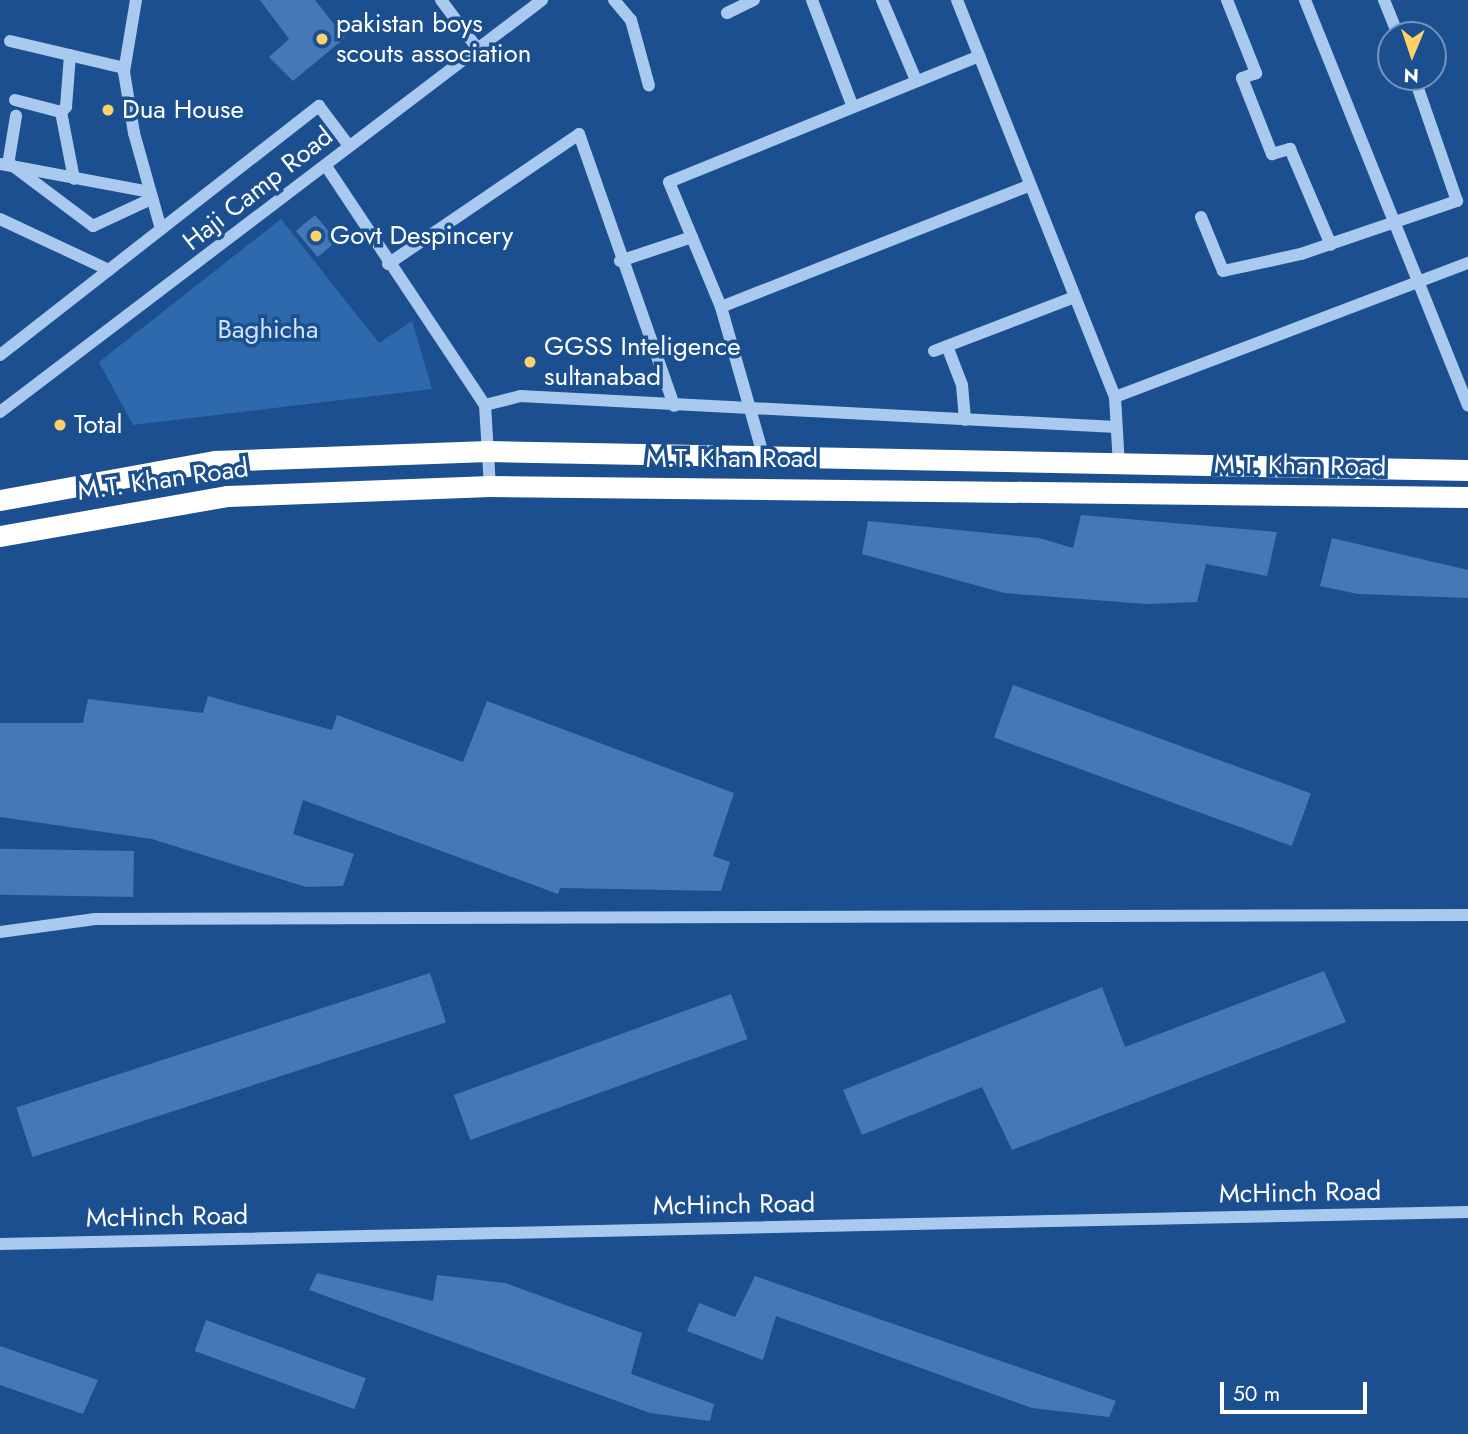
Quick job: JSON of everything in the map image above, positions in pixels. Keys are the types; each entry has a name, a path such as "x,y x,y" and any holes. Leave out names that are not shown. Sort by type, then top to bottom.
{"highway":[{"name":"M.T. Khan Road","path":"0,500 215,461 488,451 1119,466 1468,470"},
{"name":"M.T. Khan Road","path":"0,536 226,496 490,486 1468,497"}],"street":[{"path":"136,0 124,68 150,196 161,229"},
{"path":"441,0 477,48"},
{"name":"Haji Camp Road","path":"0,412 542,0"},
{"path":"614,0 631,20 649,86"},
{"path":"727,13 754,0"},
{"path":"812,0 852,105"},
{"path":"882,0 916,80"},
{"path":"957,0 1115,397 1119,466"},
{"path":"1227,0 1256,73 1242,78 1272,154 1290,149 1331,245"},
{"path":"1306,0 1416,283 1468,405"},
{"path":"1384,0 1392,21"},
{"path":"10,41 124,68"},
{"path":"61,112 66,107 70,55"},
{"path":"764,458 721,307 669,182 852,105 979,56"},
{"path":"1201,217 1223,271 1331,245 1394,226 1457,201 1419,91"},
{"path":"15,100 61,112"},
{"path":"0,355 319,106 349,146"},
{"path":"61,112 74,179"},
{"path":"7,165 16,116"},
{"path":"388,264 579,134 621,261 674,406"},
{"path":"7,165 93,226 150,196"},
{"path":"7,165 150,196"},
{"path":"326,166 388,264 485,405 490,486"},
{"path":"721,307 1030,185"},
{"path":"0,219 109,270"},
{"path":"621,261 692,237"},
{"path":"1115,397 1468,263"},
{"path":"933,351 1075,296"},
{"path":"947,346 962,385 965,421"},
{"path":"485,405 520,396 751,412 1116,427"},
{"path":"0,932 95,919 1468,915"},
{"name":"McHinch Road","path":"0,1244 1468,1212"}],"green space":[{"name":"Baghicha","path":"281,219 379,343 412,321 432,389 133,425 99,362"}],"building":[{"path":"260,0 315,0 345,38 293,81 269,57 289,39"},
{"name":"Govt Despincery","path":"315,215 337,241 318,257 296,231"},
{"path":"1081,515 1277,532 1267,576 1206,564 1197,602 1146,604 1004,593 862,554 868,521 1039,538 1073,548"},
{"path":"1332,538 1468,570 1468,598 1358,594 1320,586"},
{"path":"1013,685 1311,793 1292,846 994,738"},
{"path":"208,696 332,730 337,715 463,762 487,701 734,793 713,856 730,862 721,891 560,888 558,894 303,800 293,834 354,854 343,886 306,887 152,839 0,817 0,723 83,723 88,699 203,713"},
{"path":"0,849 134,851 133,897 0,895"},
{"path":"1324,971 1346,1022 1012,1150 982,1087 862,1135 843,1090 1102,987 1125,1047"},
{"path":"430,973 446,1022 32,1157 16,1107"},
{"path":"731,994 747,1039 470,1140 454,1095"},
{"path":"317,1273 433,1301 437,1275 505,1283 642,1333 631,1374 714,1404 710,1421 650,1413 309,1290"},
{"path":"755,1276 1116,1401 1109,1417 1032,1408 776,1316 763,1360 687,1331 699,1303 735,1317"},
{"path":"206,1320 366,1378 354,1409 195,1351"},
{"path":"0,1346 98,1380 83,1414 0,1385"}],"place":[{"name":"pakistan boys scouts association","path":"322,39"},
{"name":"Dua House","path":"108,110"},
{"name":"Govt Despincery","path":"316,236"},
{"name":"GGSS Inteligence sultanabad","path":"530,362"},
{"name":"Total","path":"60,425"}]}
